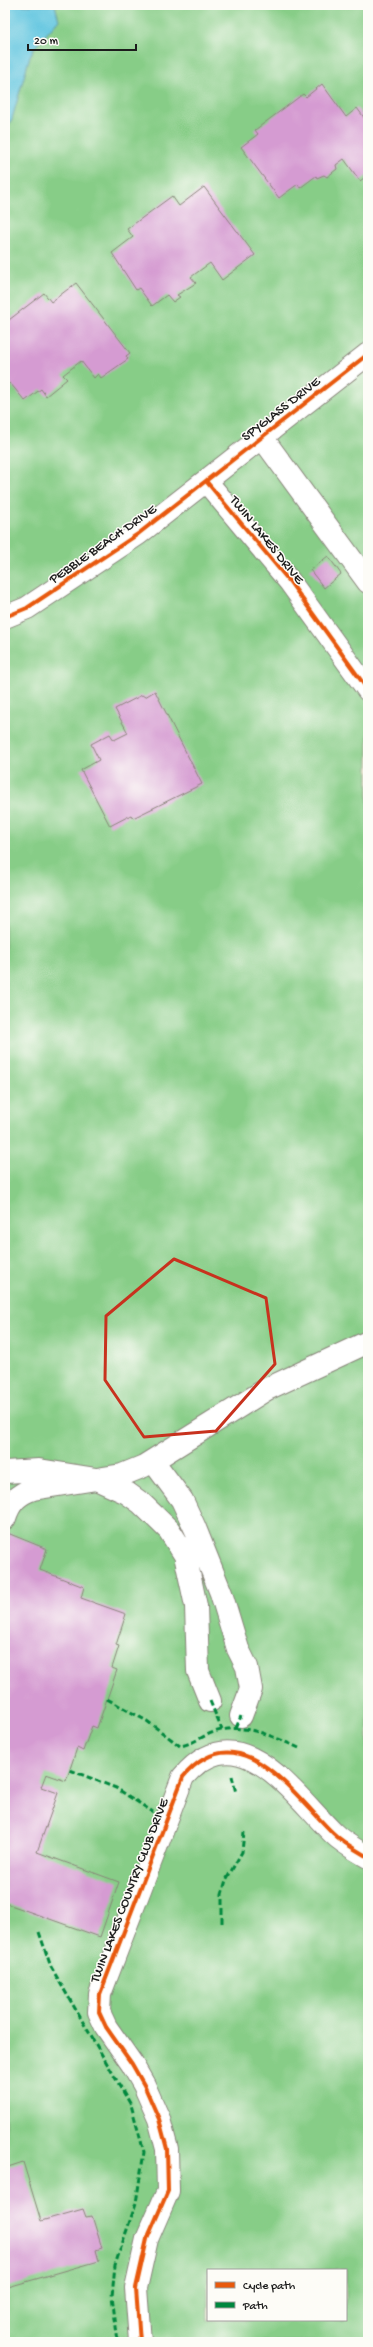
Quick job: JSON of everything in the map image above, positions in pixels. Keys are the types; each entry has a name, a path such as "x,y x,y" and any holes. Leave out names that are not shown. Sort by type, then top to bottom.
{"street":[{"name":"SPYGLASS DRIVE","path":"206,481 261,436 368,354"},
{"path":"261,436 368,582"},
{"name":"PEBBLE BEACH DRIVE","path":"5,617 27,608 138,534 206,481"},
{"name":"TWIN LAKES DRIVE","path":"206,481 290,582 368,690"},
{"path":"5,1518 9,1507 21,1493 33,1489 122,1475 153,1461 267,1389 368,1342"},
{"path":"153,1461 182,1500 196,1528 221,1593 238,1649 247,1667 251,1689 241,1716"},
{"path":"5,1472 39,1470 96,1479 127,1493 141,1503 169,1530 185,1555 196,1606 191,1616 198,1671 210,1701"},
{"name":"TWIN LAKES COUNTRY CLUB DRIVE","path":"140,2342 136,2288 147,2239 168,2191 167,2149 159,2119 144,2085 132,2064 106,2027 99,2012 100,1994 183,1777 201,1759 216,1752 242,1755 257,1761 272,1770 334,1834 368,1857"}],"highlighted area":[{"path":"174,1259 266,1298 275,1364 216,1431 144,1437 105,1380 106,1316"}],"green space":[{"path":"5,5 368,5 368,2342 5,2342"}],"water":[{"path":"5,5 55,5 59,20 35,47 30,56 12,119 5,132"}],"building":[{"path":"322,84 346,117 357,108 368,123 368,175 360,181 344,159 336,165 337,169 327,177 324,175 317,178 316,176 300,188 298,184 279,198 241,147 258,134 255,130 303,94 306,97"},
{"path":"204,187 255,255 222,280 210,263 191,277 196,283 177,295 180,297 173,302 167,295 152,306 139,288 136,290 112,253 133,237 127,229 172,196 179,206"},
{"path":"76,283 130,353 126,356 128,359 101,378 98,374 94,378 81,361 63,375 67,379 46,396 41,389 25,401 10,383 8,385 5,382 5,323 44,293 51,302"},
{"path":"328,556 341,574 324,588 310,570"},
{"path":"155,691 202,784 133,818 131,815 110,826 81,770 99,760 91,744 110,734 114,740 128,733 115,709 142,695 145,697"},
{"path":"5,1532 47,1549 40,1570 84,1587 81,1598 126,1614 116,1645 119,1646 112,1668 117,1670 97,1728 92,1726 83,1751 77,1748 66,1781 46,1774 41,1787 58,1793 37,1852 119,1882 100,1937 5,1903"},
{"path":"23,2162 41,2221 83,2209 86,2217 92,2216 102,2248 96,2250 99,2261 8,2287 5,2276 5,2168"}],"marked path":[{"path":"107,1699 147,1721 180,1746 189,1744 214,1732 225,1729 236,1729 268,1735 299,1748"},
{"path":"210,1701 222,1730"},
{"path":"236,1728 241,1716"},
{"path":"70,1770 116,1788 153,1812"},
{"path":"232,1776 236,1793"},
{"path":"222,1923 222,1894 226,1880 242,1852 244,1832"},
{"path":"39,1932 51,1967 131,2105 144,2152 136,2203 115,2265 112,2296 118,2342"}],"cycle path":[{"path":"5,617 27,608 138,534 368,354"},
{"path":"206,481 290,582 368,690"},
{"path":"140,2342 136,2288 147,2239 168,2191 167,2149 159,2119 144,2085 132,2064 106,2027 99,2012 100,1994 183,1777 204,1759 224,1752 245,1755 264,1766 283,1781 337,1837 368,1857"}]}
